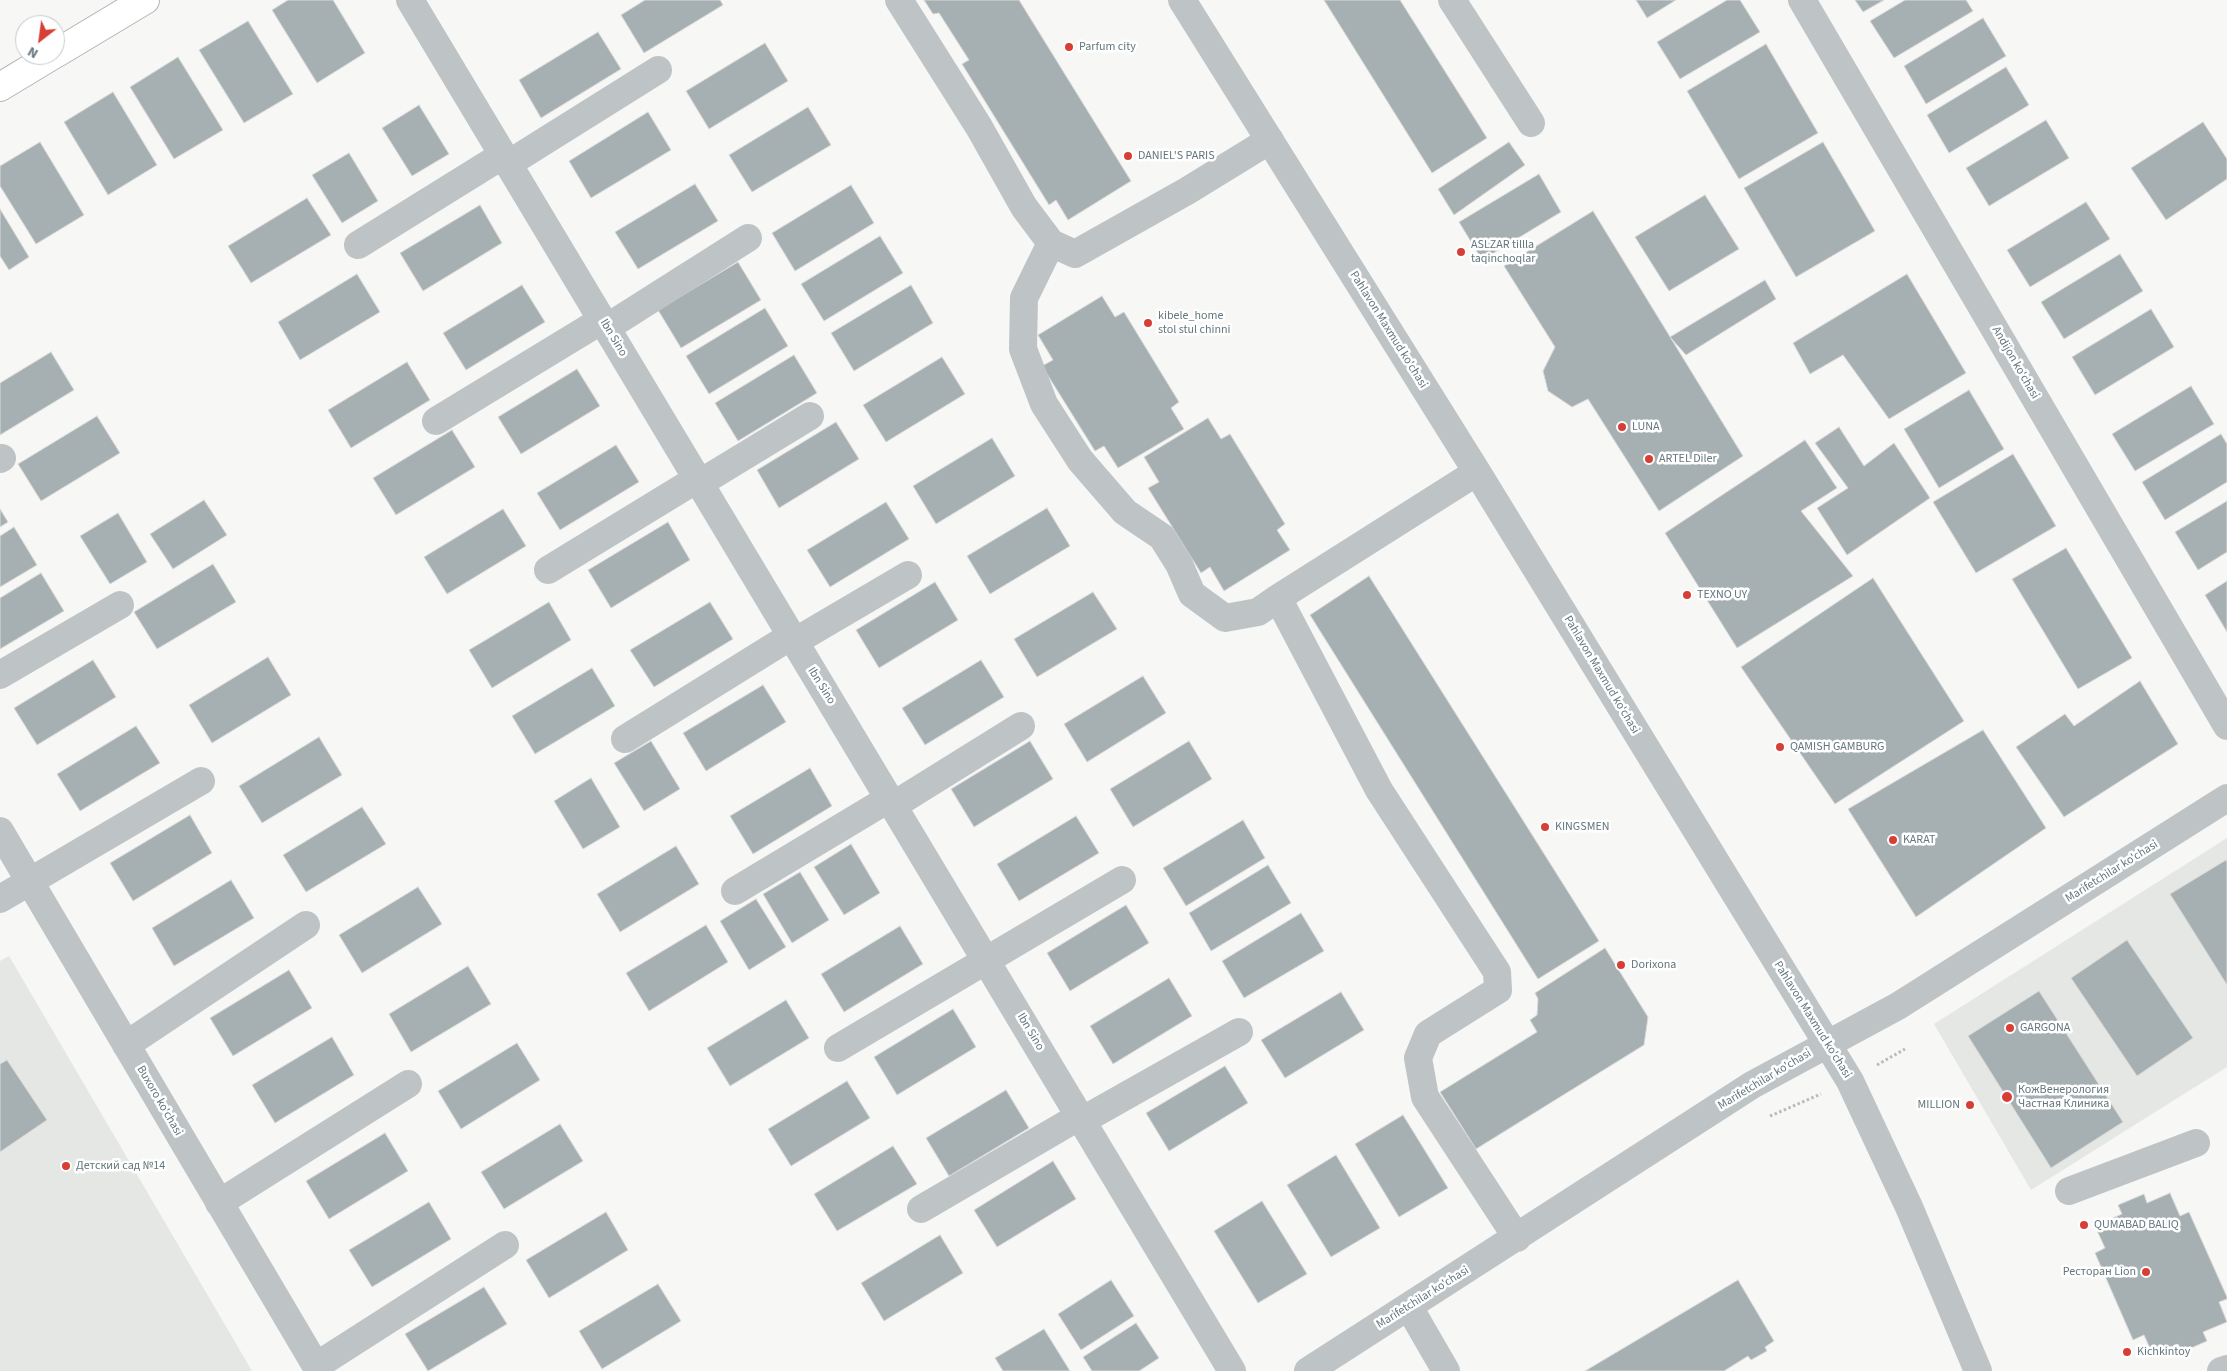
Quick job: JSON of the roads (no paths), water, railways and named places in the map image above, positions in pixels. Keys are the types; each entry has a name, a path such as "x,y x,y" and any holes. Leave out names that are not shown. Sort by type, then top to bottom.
{"main road":[{"path":"65,47 145,0"},
{"path":"0,87 36,65"}],"street":[{"name":"Ibn Sino","path":"410,0 1232,1371"},
{"path":"898,0 979,127 1024,207 1052,243 1075,254 1270,140"},
{"name":"Pahlavon Maxmud ko'chasi","path":"1182,0 1477,472 1850,1081 1909,1207 1978,1371"},
{"path":"1452,0 1531,123"},
{"name":"Andijon ko'chasi","path":"1802,0 2227,726"},
{"path":"358,245 658,70"},
{"path":"436,421 748,238"},
{"path":"1052,243 1024,298 1023,348 1044,404 1080,460 1125,512 1162,537 1179,564 1192,594 1225,618 1258,612 1477,472"},
{"path":"548,570 810,416"},
{"path":"625,739 793,639 908,575"},
{"path":"1278,598 1379,790 1497,972 1498,990 1428,1034 1418,1058 1425,1097 1517,1238"},
{"path":"0,675 120,605"},
{"path":"735,891 1021,726"},
{"path":"0,899 29,880 201,780"},
{"name":"Marifetchilar ko'chasi","path":"1308,1371 1752,1086 1898,1006 2227,798"},
{"name":"Buxoro ko'chasi","path":"0,831 317,1369"},
{"path":"838,1048 1122,880"},
{"path":"126,1045 306,925"},
{"path":"921,1209 1238,1032"},
{"path":"219,1203 408,1084"},
{"path":"2069,1190 2196,1143"},
{"path":"317,1369 504,1245"},
{"path":"1409,1307 1446,1371"},
{"path":"2220,1371 2227,1368"}],"place":[{"name":"Parfum city","path":"1069,47"},
{"name":"DANIEL'S PARIS","path":"1128,156"},
{"name":"ASLZAR tillla taqinchoqlar","path":"1461,252"},
{"name":"kibele_home stol stul chinni","path":"1148,323"},
{"name":"LUNA","path":"1622,427"},
{"name":"ARTEL Diler","path":"1649,459"},
{"name":"TEXNO UY","path":"1687,595"},
{"name":"QAMISH GAMBURG","path":"1780,747"},
{"name":"KINGSMEN","path":"1545,827"},
{"name":"KARAT","path":"1893,840"},
{"name":"Dorixona","path":"1621,965"},
{"name":"GARGONA","path":"2010,1028"},
{"name":"КожВенерология Частная Клиника","path":"2007,1097"},
{"name":"MILLION","path":"1970,1105"},
{"name":"Детский сад №14","path":"66,1166"},
{"name":"QUMABAD BALIQ","path":"2084,1225"},
{"name":"Ресторан Lion","path":"2146,1272"},
{"name":"Kichkintoy","path":"2127,1352"}]}
